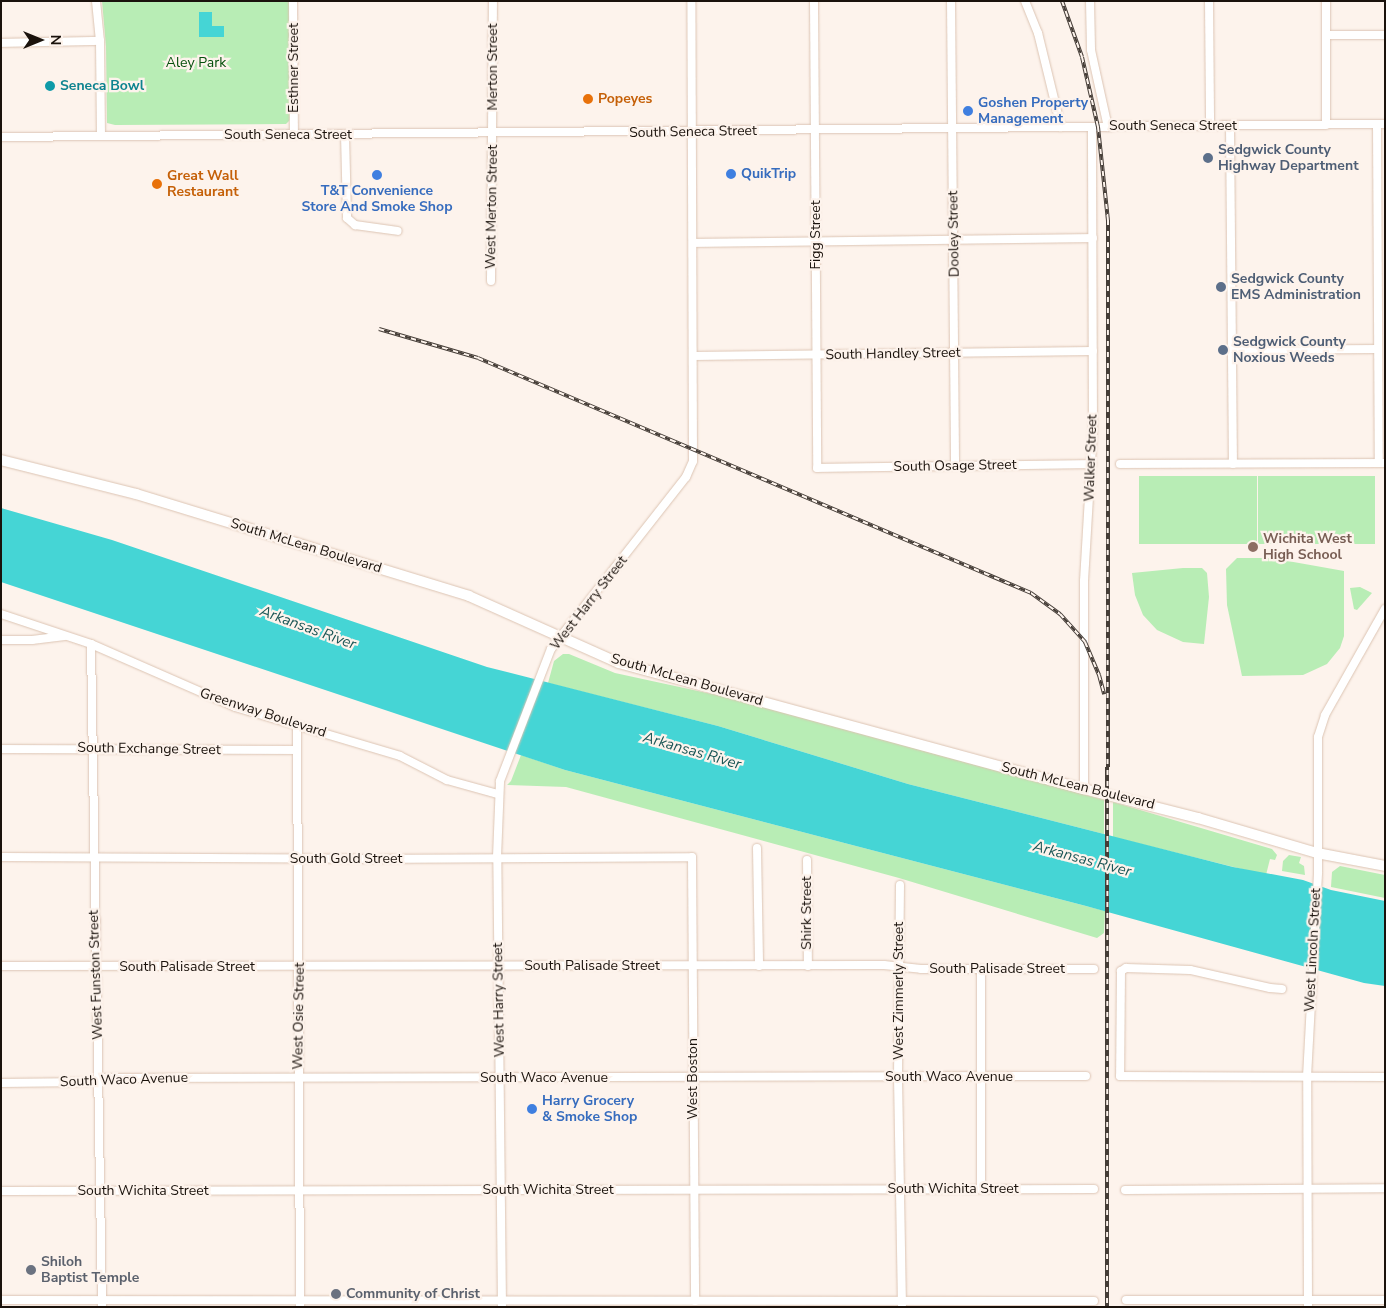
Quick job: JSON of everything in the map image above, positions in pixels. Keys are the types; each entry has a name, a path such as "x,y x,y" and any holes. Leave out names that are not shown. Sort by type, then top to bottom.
{"main road":[{"name":"South McLean Boulevard","path":"1,460 136,494 469,596 619,663 1198,818 1317,853 1385,866"}],"street":[{"path":"96,1 100,41 101,136"},
{"name":"Esthner Street","path":"293,1 294,134"},
{"name":"Merton Street","path":"493,1 493,133"},
{"name":"West Harry Street","path":"502,1304 498,794 500,781 551,649 686,477 693,461 691,1"},
{"name":"Figg Street","path":"814,1 817,468"},
{"name":"Dooley Street","path":"951,1 955,466"},
{"path":"1024,1 1038,33 1061,127"},
{"path":"1090,1 1091,50 1108,127"},
{"path":"1209,1 1210,126"},
{"path":"1326,1 1326,125"},
{"path":"1326,35 1385,35"},
{"path":"1,43 100,41"},
{"path":"1120,464 1382,463 1378,349 1381,282 1381,124"},
{"name":"South Seneca Street","path":"1,137 1381,124"},
{"path":"1230,126 1232,464"},
{"name":"Walker Street","path":"1084,789 1084,581 1092,464 1092,127"},
{"name":"West Merton Street","path":"491,281 493,133"},
{"path":"345,134 347,218 355,225 398,231"},
{"path":"693,243 1093,238"},
{"path":"1232,350 1378,349"},
{"name":"South Handley Street","path":"694,356 1093,351"},
{"name":"South Osage Street","path":"817,468 1092,464"},
{"name":"West Lincoln Street","path":"1308,1304 1307,1077 1318,872 1317,755 1322,723 1385,609"},
{"name":"Greenway Boulevard","path":"1,614 70,635 235,707 400,756 447,780 498,794"},
{"path":"1,640 32,640 70,635"},
{"name":"West Funston Street","path":"91,644 91,749 102,1304"},
{"name":"West Osie Street","path":"297,726 300,1304"},
{"name":"South Exchange Street","path":"1,749 297,750"},
{"path":"757,848 759,966"},
{"name":"South Gold Street","path":"1,857 299,859 692,857"},
{"name":"West Boston","path":"692,857 695,1301"},
{"name":"Shirk Street","path":"807,860 808,966"},
{"name":"West Zimmerly Street","path":"900,885 898,1076 902,1304"},
{"name":"South Palisade Street","path":"1,966 808,966 1094,969"},
{"path":"1282,989 1174,968 1126,968 1121,971 1120,1076 1385,1077"},
{"path":"981,969 981,1189"},
{"name":"South Waco Avenue","path":"1,1083 298,1077 693,1078 1086,1076"},
{"path":"1125,1190 1385,1188"},
{"name":"South Wichita Street","path":"1,1191 1094,1189"},
{"path":"1,1300 102,1304 502,1304 695,1301 712,1304 902,1304 1094,1301"},
{"path":"1126,1300 1308,1304 1385,1300"}],"green space":[{"name":"Aley Park","path":"102,1 289,1 290,120 286,124 115,125 107,123 106,47"},
{"path":"1139,476 1257,476 1257,544 1139,544"},
{"path":"1258,476 1375,476 1375,544 1258,544"},
{"path":"1237,558 1271,558 1344,571 1344,636 1340,648 1327,664 1303,675 1242,676 1227,605 1226,569"},
{"path":"1202,568 1207,573 1209,597 1204,644 1183,642 1157,630 1143,615 1135,595 1132,573"},
{"path":"1360,587 1372,593 1357,610 1354,609 1350,588"},
{"path":"563,654 569,654 615,673 735,699 1104,800 1104,834 908,784 718,726 548,683 554,661"},
{"path":"521,755 565,770 1105,911 1104,933 1097,938 899,878 566,787 507,785 511,781"},
{"path":"1113,802 1272,849 1277,855 1275,860 1270,859 1266,875 1113,837"},
{"path":"1289,855 1301,857 1299,863 1304,866 1305,875 1282,871 1283,861"},
{"path":"1340,866 1385,875 1385,898 1331,887 1332,872"}],"water":[{"path":"199,12 212,12 212,26 224,26 224,37 199,37"},
{"name":"Arkansas River","path":"1,508 112,540 487,667 718,726 908,784 1233,867 1303,880 1331,890 1385,901 1385,986 1364,983 1086,906 565,770 1,582"}],"railway":[{"path":"1062,1 1082,57 1098,127 1108,220 1107,1307"},
{"path":"379,329 478,358 1031,593 1060,614 1085,642 1099,675 1104,694"}],"place":[{"name":"Seneca Bowl","path":"50,86"},
{"name":"Popeyes","path":"588,99"},
{"name":"Goshen Property Management","path":"968,111"},
{"name":"Sedgwick County Highway Department","path":"1208,158"},
{"name":"QuikTrip","path":"731,174"},
{"name":"T&T Convenience Store And Smoke Shop","path":"377,175"},
{"name":"Great Wall Restaurant","path":"157,184"},
{"name":"Sedgwick County EMS Administration","path":"1221,287"},
{"name":"Sedgwick County Noxious Weeds","path":"1223,350"},
{"name":"Wichita West High School","path":"1253,547"},
{"name":"Harry Grocery & Smoke Shop","path":"532,1109"},
{"name":"Shiloh Baptist Temple","path":"31,1270"},
{"name":"Community of Christ","path":"336,1294"}]}
